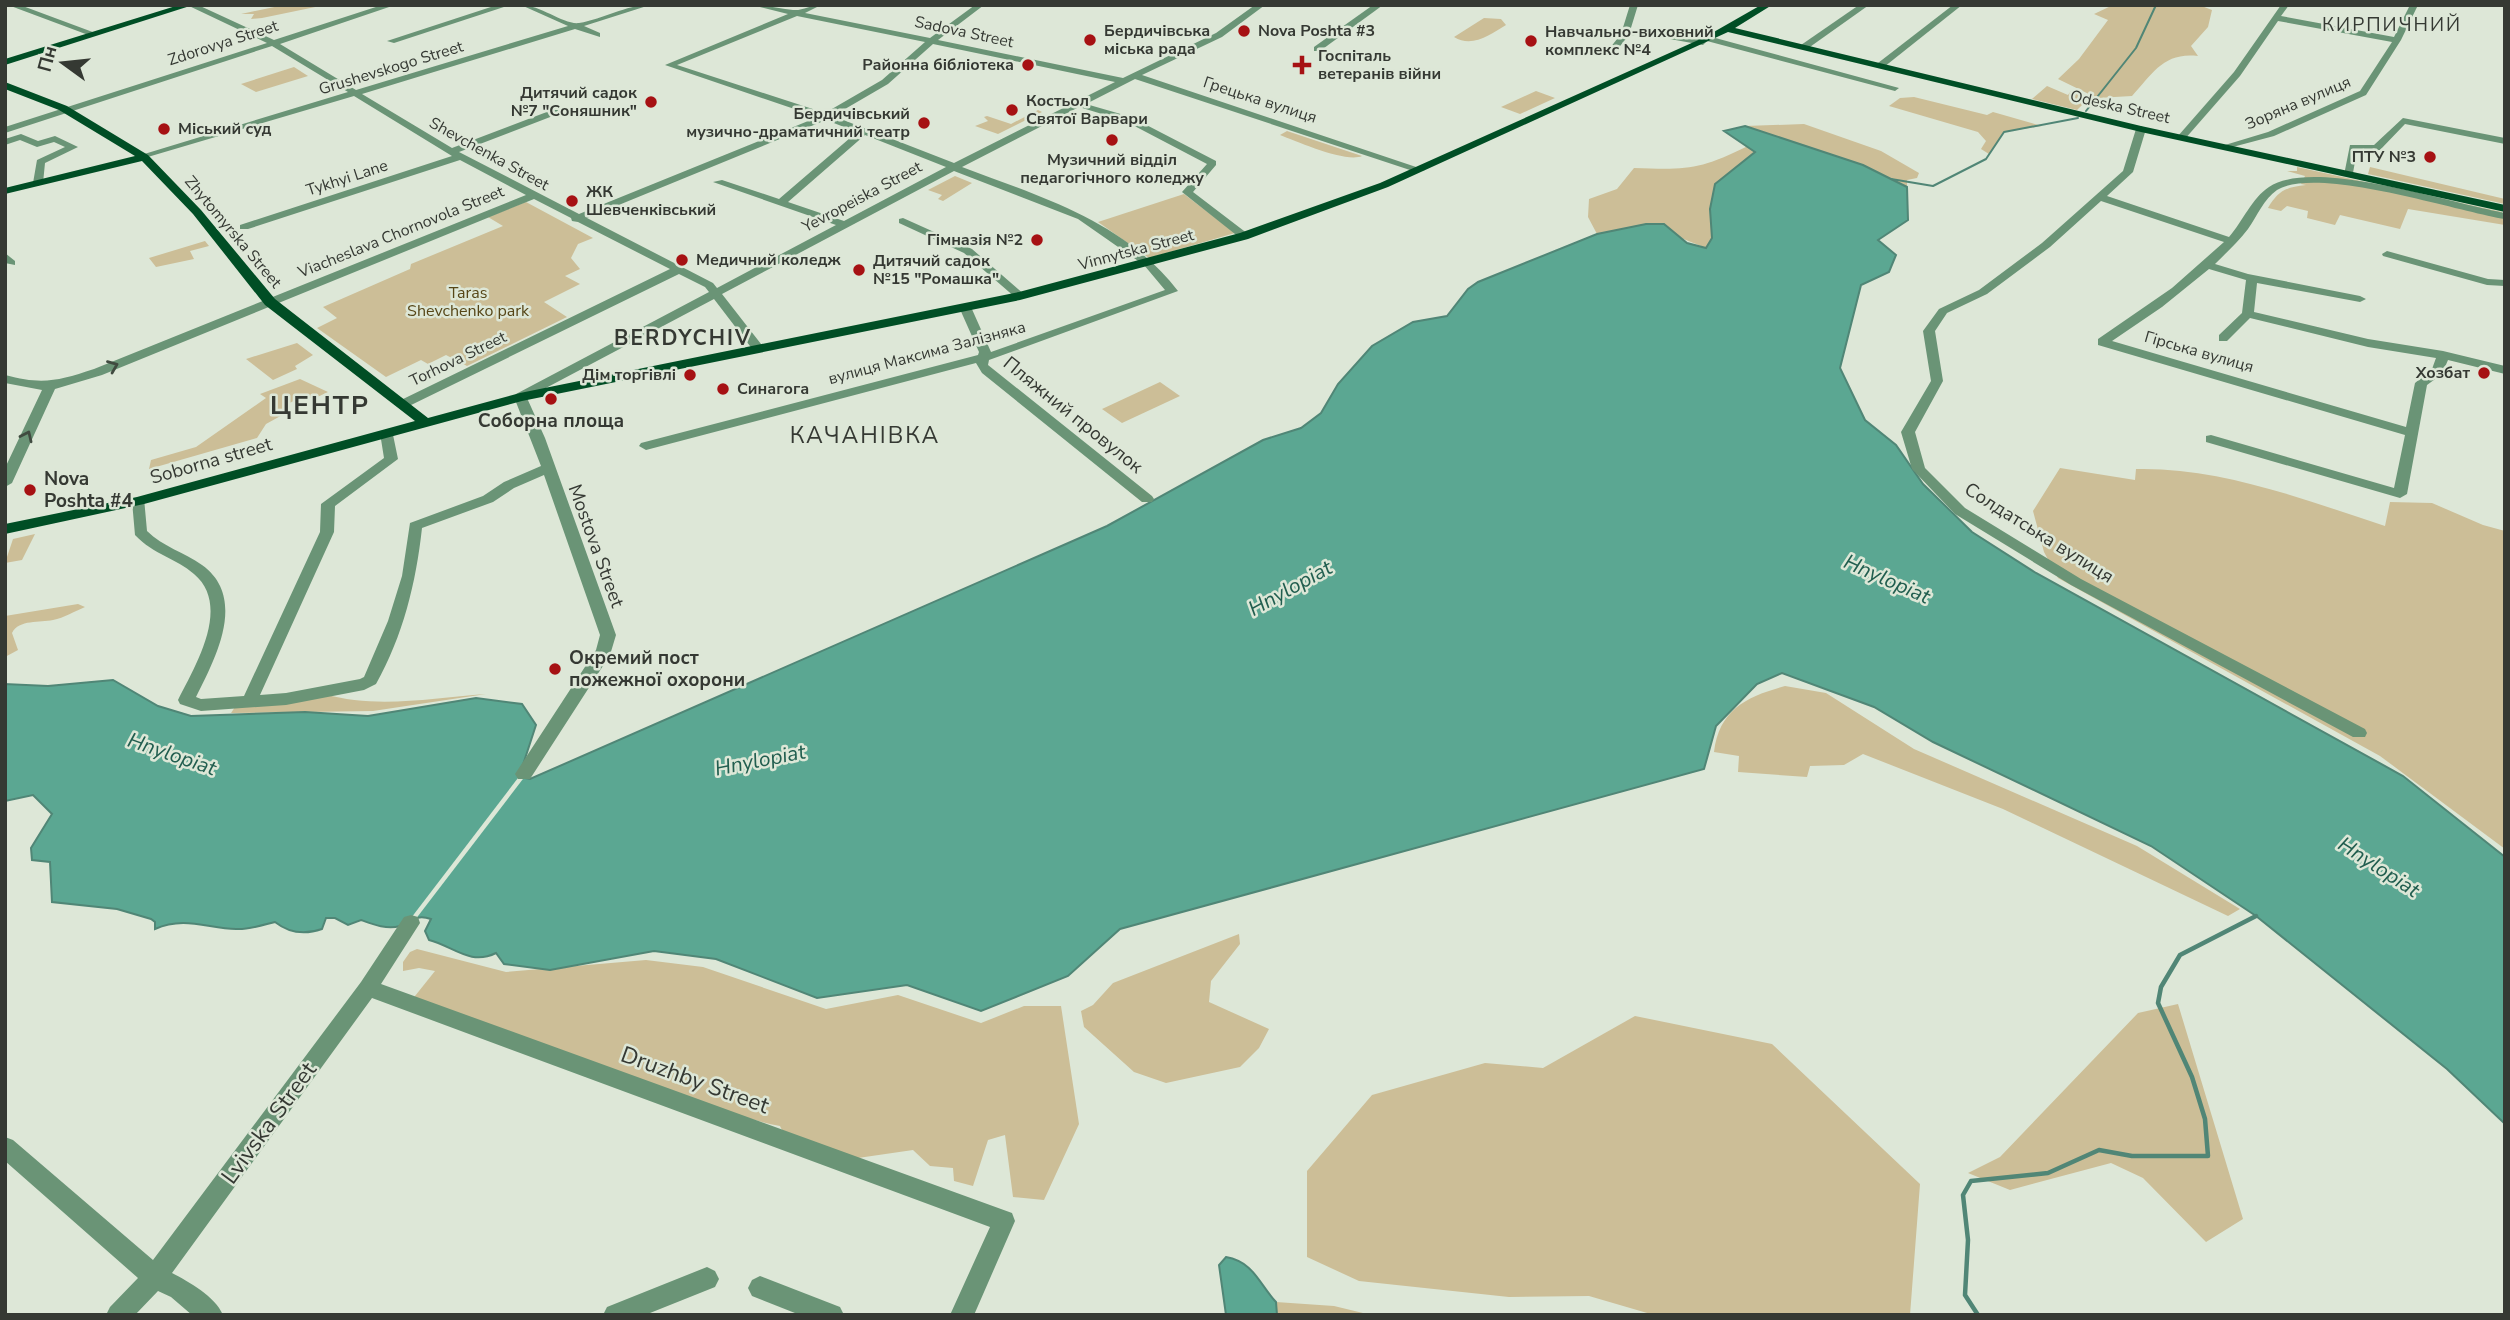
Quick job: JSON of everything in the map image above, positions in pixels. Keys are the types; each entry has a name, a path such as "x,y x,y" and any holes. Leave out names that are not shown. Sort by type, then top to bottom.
{"main road":[{"path":"5,62 190,5"},
{"path":"1751,5 1765,7"},
{"name":"Vinnytska Street","path":"520,397 1020,296 1148,264 1244,236 1341,203 1420,170 1705,40 1765,7"},
{"path":"1730,28 1729,36 1744,35"},
{"path":"1705,40 1744,35"},
{"name":"Odeska Street","path":"1744,35 1881,65 2141,129 2505,209"},
{"name":"Zhytomyrska Street","path":"5,87 64,110 144,157 197,212 270,302 425,422"},
{"path":"5,191 144,157"},
{"path":"425,422 520,397"},
{"name":"Soborna street","path":"5,529 139,501 425,422"}],"street":[{"path":"12,5 94,34"},
{"name":"Shevchenka Street","path":"190,5 272,43 455,154 716,292 757,347"},
{"name":"Zdorovya Street","path":"5,130 391,5"},
{"path":"525,5 597,35"},
{"name":"Grushevskogo Street","path":"144,157 646,5"},
{"name":"Sadova Street","path":"756,5 1125,81"},
{"path":"817,5 669,65 827,117 951,168 1082,217 1148,264"},
{"path":"576,219 827,117 885,82 933,40 980,5"},
{"name":"Yevropeiska Street","path":"1185,50 1243,5"},
{"name":"Yevropeiska Street","path":"520,397 951,168 1219,35 1261,5"},
{"path":"1317,49 1379,5"},
{"path":"1610,53 1625,34 1634,5"},
{"path":"1804,47 1866,5"},
{"path":"1881,65 1958,5"},
{"path":"2181,138 2237,74 2285,5"},
{"name":"Зоряна вулиця","path":"2228,148 2271,134 2363,93 2397,40 2414,5"},
{"path":"391,41 503,6"},
{"path":"2277,18 2397,40"},
{"path":"1625,34 1642,32 1705,40 1895,88"},
{"name":"Грецька вулиця","path":"1136,76 1420,170"},
{"path":"1081,104 1128,120 1213,163 1187,192 1244,236"},
{"name":"Tykhyi Lane","path":"244,227 455,154 555,112"},
{"path":"2348,173 2353,147 2377,148 2401,121 2505,141"},
{"name":"Солдатська вулиця","path":"2141,129 2128,172 2046,245 1983,292 1943,311 1929,331 1937,381 1908,432 1919,469 1960,511 2060,573 2359,733"},
{"path":"781,203 863,132"},
{"path":"5,142 21,136 37,144 55,139 72,147 40,162 38,183"},
{"path":"718,182 844,224"},
{"name":"Гірська вулиця","path":"2410,433 2102,342 2160,306 2231,241 2267,193 2282,184 2346,183 2505,216"},
{"name":"Viacheslava Chornovola Street","path":"49,389 531,196"},
{"path":"2099,197 2231,241"},
{"path":"903,220 968,251 1020,296"},
{"path":"2387,254 2487,282 2505,283"},
{"name":"вулиця Максима Залізняка","path":"646,446 985,358 1076,328 1172,291 1148,264"},
{"path":"2204,264 2252,278 2360,299"},
{"name":"Torhova Street","path":"403,404 678,270"},
{"path":"2252,278 2248,314 2368,343 2443,355 2505,370"},
{"name":"Пляжний провулок","path":"965,307 984,347 985,358 982,365 986,370 1147,499"},
{"name":"Гірська вулиця","path":"2223,338 2248,314"},
{"path":"2211,439 2400,494 2421,383 2438,371 2443,355"},
{"path":"5,379 22,386 49,389 5,483"},
{"name":"Mostova Street","path":"520,397 608,635 604,651 524,774"},
{"path":"250,700 327,533 328,504 391,459 387,433"},
{"path":"139,501 140,532 163,554 201,571 217,590 220,607 215,628 186,700 201,705 286,699 364,684 370,680 396,621 410,576 415,526 488,499 509,485 548,468"},
{"name":"Lvivska Street","path":"118,1315 155,1277 368,988 411,923"},
{"name":"Druzhby Street","path":"368,988 1004,1221 962,1315"},
{"path":"5,1147 155,1277 179,1289 211,1315"},
{"path":"615,1315 707,1279"},
{"path":"760,1288 832,1315"}],"green space":[{"path":"284,5 325,5 262,18 251,19 254,14 241,14"},
{"path":"2113,5 2199,5 2212,10 2208,27 2191,46 2198,56 2176,57 2168,61 2153,72 2132,96 2097,98 2058,79 2079,59 2108,20 2094,14"},
{"path":"1484,18 1501,19 1506,25 1474,41 1454,37"},
{"path":"294,67 308,76 256,92 241,84"},
{"path":"2047,86 2068,95 2071,91 2091,96 2077,110 2032,99"},
{"path":"1536,91 1555,98 1520,114 1501,107"},
{"path":"1914,97 1987,115 1993,112 2042,126 2004,132 1989,154 1981,149 1986,141 1978,132 1889,106 1900,98"},
{"path":"1038,110 1042,112 998,134 975,126 988,121 984,117 987,116 1011,124"},
{"path":"1804,124 1881,151 1919,173 1917,178 1907,180 1907,187 1863,165 1745,126"},
{"path":"1287,131 1362,156 1345,157 1280,135"},
{"path":"1748,146 1756,152 1710,209 1712,237 1706,248 1646,224 1597,234 1588,217 1589,199 1617,189 1634,168 1692,167 1717,160"},
{"path":"2297,167 2502,212 2505,225 2408,209 2400,229 2340,215 2335,225 2307,218 2308,211 2287,206 2281,211 2268,208 2283,191 2306,185 2301,184 2305,176 2287,171 2297,171"},
{"path":"2370,167 2505,199 2505,204 2368,174"},
{"path":"955,176 972,183 943,201 938,199 942,195 928,190"},
{"path":"1184,194 1235,233 1149,258 1098,222"},
{"name":"Taras Shevchenko park","path":"526,202 593,238 578,244 571,258 580,269 565,276 580,284 544,302 567,317 467,366 446,355 428,364 421,360 386,377 317,328 337,318 323,307 410,269 411,264 503,226 488,217"},
{"path":"205,241 209,246 190,251 194,259 156,267 149,258"},
{"path":"297,343 313,355 295,366 297,369 273,380 246,359"},
{"path":"300,379 328,392 313,399 305,395 284,406 286,413 266,424 257,438 149,469 151,460 196,447 266,398 260,394"},
{"path":"1160,382 1180,396 1122,423 1102,409"},
{"path":"2060,468 2135,480 2136,469 2200,473 2262,487 2385,526 2390,502 2432,503 2483,525 2505,531 2505,849 2380,756 2058,578 2044,552 2033,511"},
{"path":"35,534 22,560 5,563 13,539"},
{"path":"78,604 85,607 57,619 20,625 12,633 18,650 5,657 5,616"},
{"path":"1785,686 1826,693 1914,749 2137,846 2240,909 2228,916 2003,809 1863,754 1844,765 1810,766 1807,777 1738,772 1739,756 1714,752 1722,725 1729,715 1748,700"},
{"path":"324,694 384,702 486,694 373,711 231,713 235,707"},
{"path":"1239,934 1240,944 1211,981 1209,1002 1269,1029 1259,1048 1240,1067 1166,1083 1134,1072 1084,1027 1081,1011 1093,1005 1113,983"},
{"path":"417,949 506,972 646,960 703,967 826,1009 898,995 981,1023 1024,1006 1061,1006 1079,1124 1044,1200 1013,1197 1005,1135 988,1140 973,1186 954,1181 953,1168 930,1166 913,1150 851,1159 785,1136 780,1126 722,1110 630,1075 608,1071 411,1001 435,971 419,968 403,971 403,962 410,952"},
{"path":"2178,1004 2243,1219 2206,1242 2143,1178 2111,1163 2010,1190 1968,1173 2000,1157 2138,1013"},
{"path":"1635,1016 1772,1044 1920,1184 1910,1315 1654,1315 1589,1296 1509,1297 1359,1281 1307,1257 1307,1171 1372,1095 1485,1063 1543,1068"},
{"path":"1276,1302 1334,1306 1363,1313 1277,1315"}],"water":[{"name":"Hnylopiat","path":"1745,126 1863,165 1907,187 1908,220 1878,240 1896,255 1889,272 1861,285 1840,368 1865,420 1896,445 1923,484 1972,532 2036,573 2403,776 2505,857 2505,1124 2447,1069 2256,916 2151,846 1933,742 1874,707 1782,673 1757,684 1716,726 1704,769 1120,929 1068,976 981,1011 907,985 817,998 716,959 654,951 550,970 504,964 496,953 470,956 429,940 425,931 431,919 426,918 390,927 361,920 348,925 335,918 326,918 322,929 309,932 292,931 275,922 241,929 176,923 155,929 155,922 151,919 117,909 52,902 50,862 32,860 31,848 52,814 33,795 5,801 5,684 48,686 113,680 158,706 191,716 305,712 368,716 476,698 522,704 536,725 519,777 530,779 1107,526 1263,440 1301,428 1321,413 1338,384 1372,346 1413,322 1447,316 1468,289 1478,282 1597,234 1646,224 1664,224 1687,243 1706,248 1712,238 1710,209 1715,184 1755,152 1724,131"},
{"path":"1226,1257 1250,1269 1276,1302 1277,1315 1226,1315 1219,1265"}],"pier":[{"path":"521,774 526,775 415,920 408,922"}],"waterway":[{"path":"2086,111 2136,48 2156,5"},
{"path":"1891,179 1933,186 1986,159 2004,132 2078,118"},
{"path":"1978,1315 1965,1295 1968,1240 1963,1195 1971,1181 2048,1173 2099,1150 2132,1156 2208,1156 2205,1119 2192,1077 2158,1003 2161,987 2180,955 2256,916"}],"place":[{"name":"Nova Poshta #3","path":"1244,31"},
{"name":"Бердичівська міська рада","path":"1090,40"},
{"name":"Навчально-виховний комплекс №4","path":"1531,41"},
{"name":"Районна бібліотека","path":"1028,65"},
{"name":"Госпіталь ветеранів війни","path":"1302,65"},
{"name":"Дитячий садок №7 \"Соняшник\"","path":"651,102"},
{"name":"Костьол Святої Варвари","path":"1012,110"},
{"name":"Бердичівський музично-драматичний театр","path":"924,123"},
{"name":"Міський суд","path":"164,129"},
{"name":"Музичний відділ педагогічного коледжу","path":"1112,140"},
{"name":"ПТУ №3","path":"2430,157"},
{"name":"ЖК Шевченківський","path":"572,201"},
{"name":"Гімназія №2","path":"1037,240"},
{"name":"Медичний коледж","path":"682,260"},
{"name":"Дитячий садок №15 \"Ромашка\"","path":"859,270"},
{"name":"Хозбат","path":"2484,373"},
{"name":"Дім торгівлі","path":"690,375"},
{"name":"Синагога","path":"723,389"},
{"name":"Соборна площа","path":"551,399"},
{"name":"Nova Poshta #4","path":"30,490"},
{"name":"Окремий пост пожежної охорони","path":"555,669"}],"district":[{"name":"КИРПИЧНИЙ","path":"2392,25"},
{"name":"BERDYCHIV","path":"683,338"},
{"name":"ЦЕНТР","path":"320,405"},
{"name":"КАЧАНІВКА","path":"865,435"}]}
